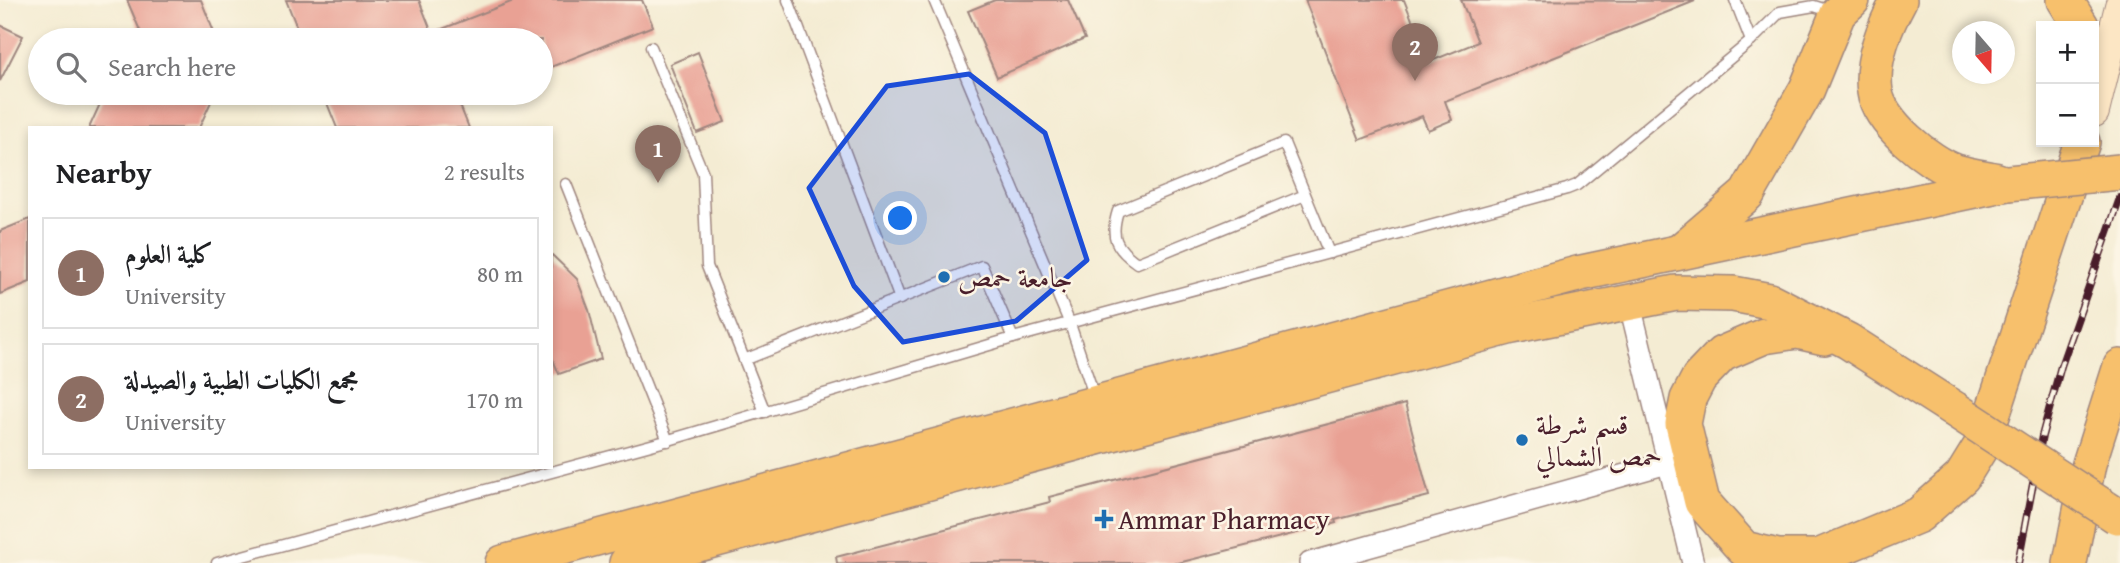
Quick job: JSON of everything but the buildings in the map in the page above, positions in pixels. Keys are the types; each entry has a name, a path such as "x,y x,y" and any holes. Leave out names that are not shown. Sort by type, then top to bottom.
{"highway":[{"path":"1899,0 1886,24 1877,58 1874,93 1890,123 1919,150 1954,171 2008,183"},
{"path":"2065,0 2078,21"},
{"path":"1679,253 1747,194 1807,89 1845,7"},
{"path":"1848,341 1797,331 1764,335 1722,354 1699,378 1688,399 1680,461 1702,502 1718,522 1744,548 1772,560 1818,557 1919,515 1962,477 1983,443 2080,147"},
{"path":"503,563 1581,273 2008,183 2120,172"},
{"path":"627,563 1512,326 1676,293 1733,294 1770,301 1848,341 2119,518"}],"main road":[{"path":"2099,92 2120,6"},
{"path":"2070,563 2089,464 2120,366"}],"street":[{"path":"1629,301 1680,461 1693,563"},
{"path":"1310,563 1680,461"}],"lane":[{"path":"788,0 900,299"},
{"path":"934,0 1070,324 1097,404"},
{"path":"1735,0 1751,41"},
{"path":"217,563 668,441 1013,338 1577,185 1751,41 1780,12 1814,6 1845,7"},
{"path":"651,47 703,173 707,265 765,412"},
{"path":"1305,195 1137,263 1123,254 1113,229 1118,211 1284,143 1329,253"},
{"path":"566,184 668,441"},
{"path":"744,360 982,266 1013,338"}],"highlighted area":[{"path":"969,74 1045,133 1087,260 1016,321 903,342 854,286 809,188 887,86"}],"railway":[{"path":"2018,563 2042,436 2061,366 2120,198"}],"place":[{"name":"مجمع الكليات الطبية والصيدلة","path":"1415,81"},
{"name":"كلية العلوم","path":"658,183"},
{"name":"جامعة حمص","path":"944,277"},
{"name":"قسم شرطة حمص الشمالي","path":"1522,440"},
{"name":"Ammar Pharmacy","path":"1104,519"}]}
